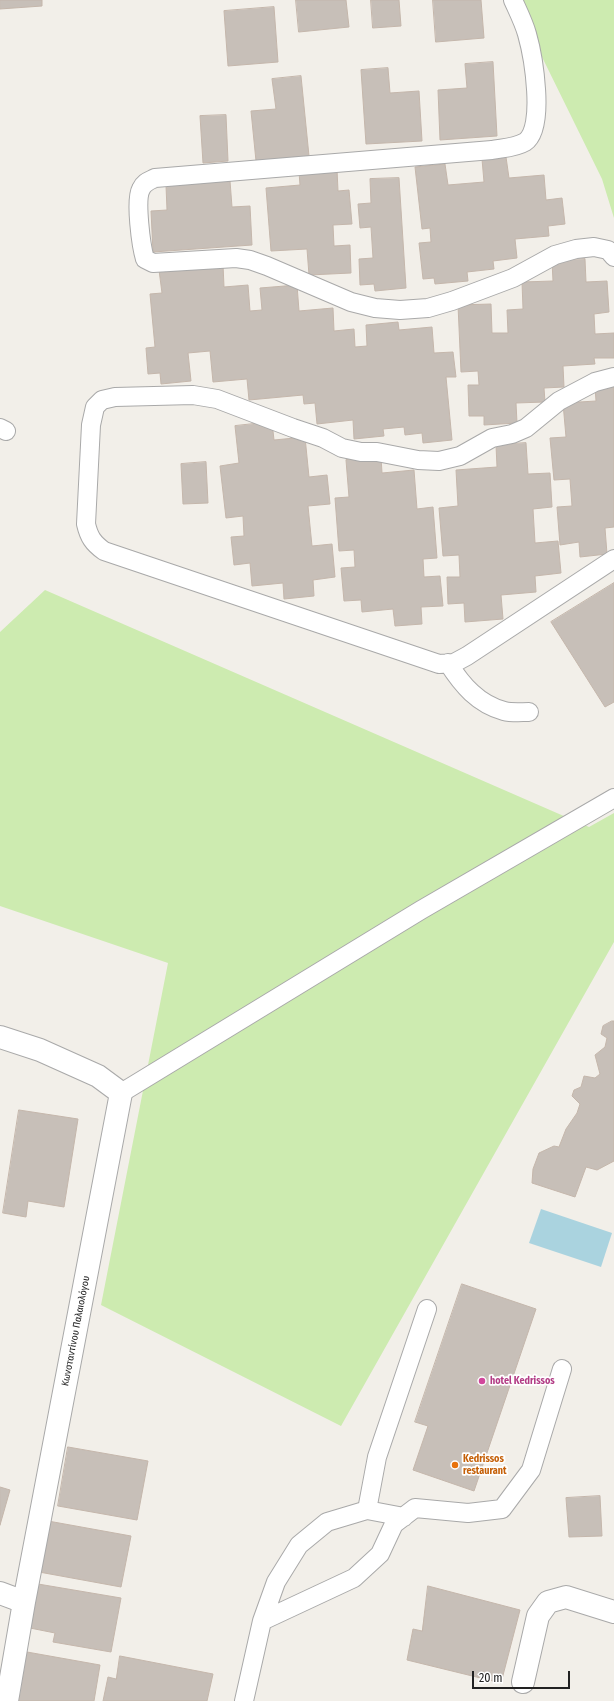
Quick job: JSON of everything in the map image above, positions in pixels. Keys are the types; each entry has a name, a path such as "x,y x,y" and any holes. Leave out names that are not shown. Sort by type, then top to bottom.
{"street":[{"path":"0,1037 40,1050 98,1076 121,1093"},
{"name":"Κωνσταντίνου Παλαιολόγου","path":"7,1701 24,1602 121,1093"},
{"path":"0,1593 24,1602"},
{"path":"523,1682 538,1616 548,1602 566,1597 614,1612"}],"lane":[{"path":"513,0 527,34 534,60 536,114 533,130 526,141 513,146 492,150 155,178 146,182 140,189 138,200 142,250 146,259 154,263 236,258 250,260 351,302 375,308 400,310 428,308 452,301 514,278 555,255 576,249 594,247 608,250 614,256"},
{"path":"614,377 595,382 559,401 526,428 512,434 492,438 460,456 439,461 418,460 377,452 361,452 342,448 323,438 293,428 217,398 193,395 115,397 102,400 95,407 91,425 86,524 88,535 94,544 104,551 439,664 454,663 467,656 614,559"},
{"path":"448,663 463,685 480,701 504,711 530,712"},
{"path":"121,1093 421,910 614,798"},
{"path":"367,1510 377,1457 427,1309"},
{"path":"262,1621 354,1578 380,1554 394,1524 415,1508 468,1513 502,1509 531,1470 562,1369"},
{"path":"244,1701 262,1621 276,1582 299,1545 327,1522 367,1510 404,1516"}],"green space":[{"path":"514,0 614,0 614,218 602,179"},
{"path":"45,590 589,827 614,813 614,942 341,1426 101,1305 168,963 0,906 0,632"}],"water":[{"path":"541,1209 612,1233 601,1267 529,1243"}],"building":[{"path":"0,0 42,0 42,6 0,9"},
{"path":"296,0 346,0 349,27 299,32"},
{"path":"371,0 399,0 401,26 373,28"},
{"path":"433,0 481,0 484,38 436,42"},
{"path":"274,7 278,62 228,66 224,11"},
{"path":"493,62 497,136 440,140 438,90 467,88 465,64"},
{"path":"388,68 390,93 419,91 422,141 366,144 361,70"},
{"path":"301,76 309,156 256,161 251,111 276,109 272,79"},
{"path":"226,115 228,161 203,163 200,116"},
{"path":"506,157 509,178 544,175 546,200 562,198 565,224 548,226 549,236 515,239 517,258 493,261 494,269 467,272 468,281 435,284 434,278 423,279 419,243 431,242 430,228 422,229 415,167 445,164 448,185 484,182 482,159"},
{"path":"337,169 338,191 349,190 352,224 333,225 334,246 350,245 351,273 309,275 307,249 271,251 266,188 300,185 299,172"},
{"path":"399,178 406,288 375,291 374,284 360,285 359,259 373,258 371,227 360,228 358,204 371,203 370,179"},
{"path":"230,181 232,207 250,206 252,245 153,252 151,211 167,210 166,185"},
{"path":"585,259 586,282 607,281 609,312 594,314 595,334 614,333 614,358 594,358 595,364 563,366 564,387 544,388 545,402 516,403 517,423 484,425 484,416 469,416 468,385 479,385 478,371 461,372 458,305 491,304 492,333 508,333 507,310 523,309 522,282 553,281 552,261"},
{"path":"223,264 224,287 248,285 250,311 262,310 260,288 297,285 299,311 333,308 334,331 354,329 355,347 367,346 366,325 398,322 399,330 432,327 434,353 453,352 456,377 446,377 452,440 423,443 422,433 405,435 404,427 383,429 384,436 354,439 353,420 317,424 315,403 304,404 303,395 249,400 247,379 213,382 210,351 188,353 191,381 161,384 160,373 148,374 146,348 155,347 150,294 162,293 159,270"},
{"path":"614,385 614,527 605,528 607,554 580,557 579,542 560,545 557,507 572,506 570,479 554,480 550,438 566,437 563,403 596,401 595,387"},
{"path":"272,422 274,440 305,437 309,477 327,475 330,504 308,506 312,546 332,544 335,577 313,580 314,596 284,599 283,583 252,586 250,563 234,565 231,537 244,536 243,516 226,518 220,466 239,463 235,426"},
{"path":"526,443 528,474 550,473 552,507 533,509 535,543 558,541 561,573 535,576 536,592 501,595 503,619 465,622 464,603 448,604 447,577 460,577 459,555 443,556 439,508 458,506 456,470 497,467 496,445"},
{"path":"381,457 382,473 414,470 417,509 433,507 437,558 423,559 424,577 440,576 443,606 421,607 422,624 395,626 393,609 362,612 361,600 344,601 341,568 355,567 354,550 339,551 335,498 349,497 346,460"},
{"path":"206,462 208,503 183,504 181,464"},
{"path":"614,583 614,702 605,707 551,622"},
{"path":"614,1021 614,1161 597,1170 586,1167 575,1197 532,1183 533,1169 539,1153 554,1146 559,1147 566,1129 577,1113 580,1104 572,1096 574,1090 581,1087 584,1076 595,1078 600,1074 595,1055 605,1047 607,1038 601,1034 603,1026"},
{"path":"19,1110 78,1119 64,1207 28,1201 26,1217 3,1213"},
{"path":"462,1284 536,1309 474,1491 413,1470 428,1426 415,1422"},
{"path":"68,1447 148,1461 137,1520 58,1506"},
{"path":"0,1487 10,1490 0,1525"},
{"path":"600,1496 602,1536 569,1537 566,1498"},
{"path":"48,1521 131,1536 121,1587 39,1572"},
{"path":"38,1584 121,1598 111,1652 53,1642 55,1633 30,1628"},
{"path":"428,1586 520,1610 501,1683 407,1660 413,1629 422,1631"},
{"path":"27,1652 100,1665 94,1701 19,1701"},
{"path":"120,1656 213,1674 207,1701 103,1701 108,1677 116,1679"}],"place":[{"name":"hotel Kedrissos","path":"482,1381"},
{"name":"Kedrissos restaurant","path":"455,1465"}]}
